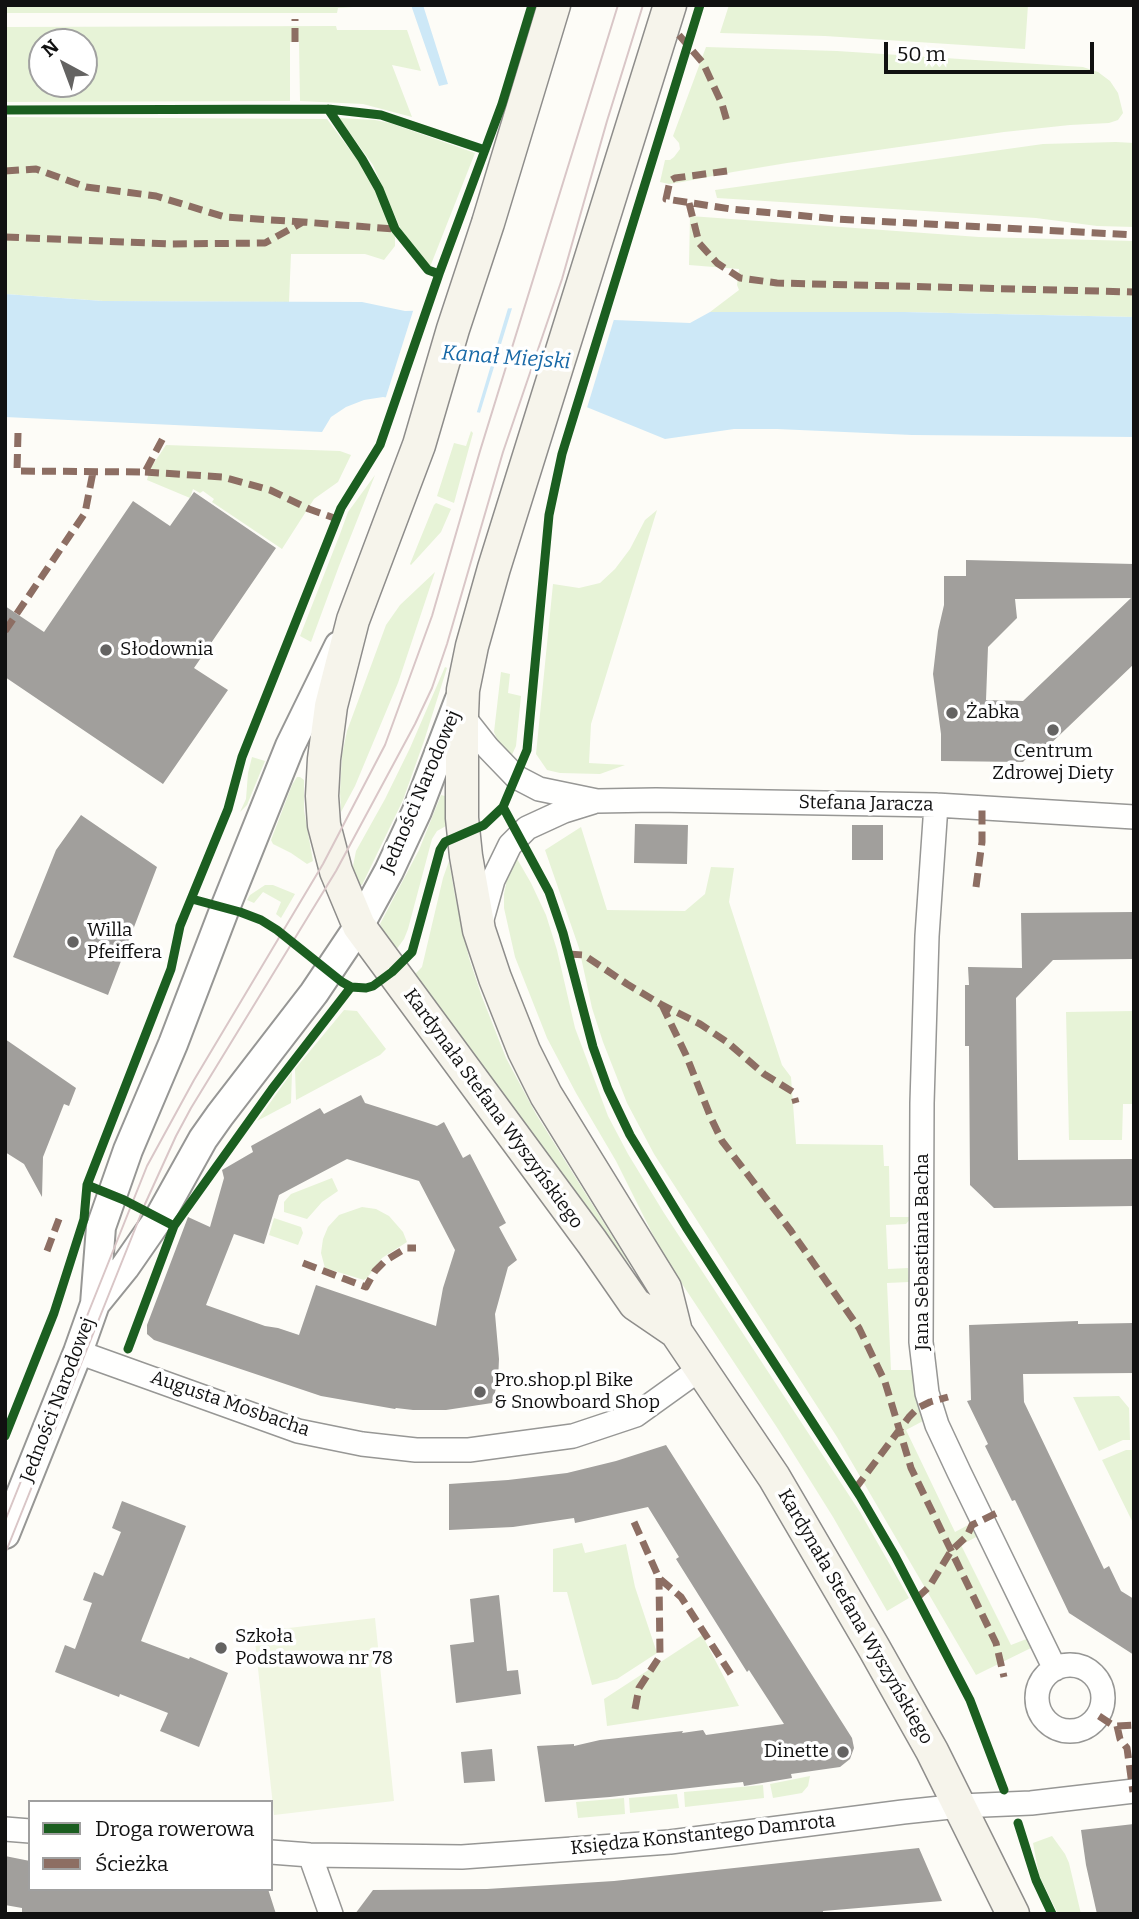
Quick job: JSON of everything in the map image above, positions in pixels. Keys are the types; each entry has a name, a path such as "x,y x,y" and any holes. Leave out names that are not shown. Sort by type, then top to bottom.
{"main road":[{"name":"Jedności Narodowej","path":"354,620 419,444 554,5"},
{"name":"Jedności Narodowej","path":"463,703 484,599 670,5"},
{"name":"Kardynała Stefana Wyszyńskiego","path":"354,620 331,706 322,796 324,825 336,871 359,926 635,1304 676,1332"},
{"name":"Kardynała Stefana Wyszyńskiego","path":"463,703 462,818 466,856 479,930 524,1051 546,1095 665,1288 676,1332 780,1489 932,1751 1013,1914"}],"street":[{"name":"Jedności Narodowej","path":"5,1534 95,1304 101,1227 128,1150 173,1044 297,730 354,620"},
{"name":"Jedności Narodowej","path":"95,1304 159,1218 203,1139 314,993 359,926 417,811 463,703"},
{"name":"Stefana Jaracza","path":"463,703 488,748 516,777 539,789 597,801 936,805 1134,817"},
{"name":"Stefana Jaracza","path":"479,930 493,880 510,845 527,828 564,811 597,801"},
{"name":"Jana Sebastiana Bacha","path":"936,805 927,936 922,1103 921,1342 927,1393 937,1424 959,1472 1055,1669"},
{"name":"Augusta Mosbacha","path":"78,1352 298,1431 383,1447 469,1450 573,1436 636,1415 700,1368"},
{"name":"Księdza Konstantego Damrota","path":"273,1852 462,1857 670,1842 960,1806 1031,1803 1134,1791"},
{"path":"5,1829 28,1831"},
{"path":"310,1855 331,1914"}],"green space":[{"path":"5,5 384,5 338,8 337,13 5,13"},
{"path":"729,5 1028,5 1025,49 825,36 720,33"},
{"path":"336,26 337,30 407,30 421,71 392,65 412,117 363,104 300,101 299,41 290,42 290,101 5,102 5,27"},
{"path":"706,47 837,51 1083,67 1098,72 1110,81 1118,93 1123,113 1118,120 1109,123 1004,132 787,163 669,184 660,182 665,160 670,160 680,149 673,136"},
{"path":"5,117 327,119 362,166 395,229 395,246 384,260 365,254 291,254 289,302 103,301 5,294"},
{"path":"339,118 390,123 475,153 430,267 401,230 373,165"},
{"path":"1134,143 1134,227 1097,226 1036,218 717,198 715,190 1043,144"},
{"path":"690,216 979,237 1134,241 1134,317 904,312 710,312 739,290 739,269 689,265"},
{"path":"471,431 473,433 454,503 437,496 454,443 466,446"},
{"path":"166,445 340,451 351,455 338,482 314,499 282,549 212,502 214,499 203,491 200,493 193,489 190,498 147,480 150,469"},
{"path":"375,475 311,642 300,636 348,512"},
{"path":"436,503 451,509 441,532 411,565 410,564"},
{"path":"657,510 591,724 589,763 625,765 600,774 547,770 536,754 553,584 579,588 600,583 630,549 645,520"},
{"path":"435,572 398,683 355,786 341,812 342,755 347,731 386,625 400,605"},
{"path":"445,667 447,668 424,741 403,800 362,885 359,885 353,866 356,851 410,748"},
{"path":"501,672 510,674 508,693 521,696 516,746 511,757 494,732"},
{"path":"252,757 265,761 247,805 240,812 246,799"},
{"path":"297,777 304,780 304,810 313,861 307,864 273,844 271,840"},
{"path":"441,795 445,796 446,826 437,831 432,839 408,929 396,950 380,924 419,850"},
{"path":"581,827 607,910 685,911 705,894 711,867 734,868 729,902 782,1065 791,1077 796,1144 883,1145 884,1166 889,1166 890,1217 912,1217 906,1224 886,1225 888,1269 908,1268 909,1282 887,1283 891,1370 913,1370 923,1421 906,1430 955,1532 972,1523 980,1535 961,1545 1011,1645 1029,1638 1033,1647 976,1675 837,1437 654,1154 627,1103 603,1042 592,1008 579,948 545,850"},
{"path":"516,857 546,915 575,1028 608,1116 664,1213 860,1512 909,1598 887,1611 778,1429 663,1255 616,1161 547,1038 515,957 504,908 507,879"},
{"path":"449,861 469,958 506,1058 536,1114 632,1268 415,974 422,967"},
{"path":"265,885 273,885 295,894 281,918 276,914 281,902 263,892 254,903 247,900"},
{"path":"344,1010 357,1011 386,1049 380,1055 296,1100 295,1069"},
{"path":"1134,1011 1134,1104 1123,1104 1122,1140 1069,1140 1066,1012"},
{"path":"292,1072 291,1103 257,1121"},
{"path":"332,1178 338,1191 322,1202 307,1219 284,1212 284,1202 291,1194"},
{"path":"362,1207 376,1209 389,1216 403,1232 407,1242 382,1258 364,1280 325,1268 321,1253 328,1227 339,1215"},
{"path":"274,1218 301,1227 303,1233 298,1245 269,1235"},
{"path":"1119,1396 1129,1408 1130,1440 1123,1440 1099,1451 1073,1397"},
{"path":"1126,1450 1134,1450 1134,1525 1102,1460"},
{"path":"582,1543 585,1553 626,1544 635,1587 657,1653 617,1679 592,1685 567,1592 553,1592 553,1549"},
{"path":"375,1618 394,1801 274,1815 254,1632"},
{"path":"702,1635 739,1706 607,1726 604,1699"},
{"path":"810,1776 808,1786 802,1793 773,1798 770,1784"},
{"path":"763,1785 764,1798 685,1807 684,1792"},
{"path":"677,1794 679,1808 630,1813 629,1798"},
{"path":"624,1798 625,1814 578,1818 576,1802"},
{"path":"1052,1836 1069,1863 1081,1914 1058,1914 1039,1875 1033,1843"}],"water":[{"path":"411,5 423,5 448,84 439,86"},
{"name":"Kanał Miejski","path":"5,294 103,301 362,302 405,311 523,308 597,302 614,320 690,323 710,312 904,312 1134,317 1134,437 912,435 734,429 665,439 584,406 562,426 383,397 346,407 331,417 322,432 5,417"}],"pier":[{"path":"598,299 615,316 586,411 562,430 479,416 513,305"},
{"path":"509,305 476,415 385,400 414,308"}],"building":[{"name":"Słodownia","path":"194,492 276,548 194,668 228,690 163,784 5,677 5,606 44,632 133,501 170,526"},
{"path":"966,560 1134,564 1134,664 1045,749 1040,744 1023,762 941,761 941,734 933,674 944,605 944,576 966,576","holes":["1131,598 1023,701 986,700 988,647 1017,618 1015,599"]},
{"path":"81,815 157,867 108,995 13,957 56,850"},
{"path":"635,824 688,825 687,864 634,863"},
{"path":"852,825 883,825 883,860 852,860"},
{"path":"1134,912 1134,959 1053,960 1016,998 1018,1160 1134,1159 1134,1206 994,1208 970,1185 969,1046 965,1046 965,985 969,985 968,967 1022,968 1021,913"},
{"path":"5,1039 76,1088 69,1106 64,1104 43,1157 42,1197 24,1164 5,1152"},
{"path":"361,1095 365,1103 437,1126 444,1122 463,1158 470,1154 506,1223 499,1227 517,1260 508,1267 495,1314 499,1359 498,1381 492,1403 446,1410 413,1410 321,1396 154,1340 147,1334 147,1325 188,1217 210,1227 224,1178 222,1170 253,1152 251,1146 320,1108 324,1114","holes":["347,1159 419,1181 455,1250 443,1288 436,1326 316,1285 299,1335 206,1305 234,1234 264,1244 279,1195"]},
{"path":"1078,1321 1078,1324 1134,1323 1134,1373 1023,1374 1024,1402 1104,1569 1109,1566 1121,1591 1134,1599 1134,1655 1069,1613 1015,1500 1012,1501 985,1446 988,1444 967,1401 971,1400 969,1325"},
{"path":"666,1445 852,1738 854,1748 850,1759 840,1767 791,1774 792,1778 744,1786 743,1782 545,1802 537,1746 574,1746 600,1740 683,1731 682,1733 703,1730 706,1735 784,1724 749,1670 747,1672 676,1559 679,1557 648,1507 575,1523 574,1518 513,1527 449,1530 449,1484 567,1473"},
{"path":"122,1501 186,1526 141,1641 228,1673 199,1747 160,1731 168,1713 55,1672 65,1645 75,1649 92,1603 83,1600 94,1572 103,1576 121,1532 112,1528"},
{"path":"499,1595 507,1671 518,1670 521,1694 456,1703 450,1645 474,1642 470,1599"},
{"path":"492,1749 495,1781 464,1783 461,1752"},
{"path":"1134,1824 1134,1914 1097,1914 1081,1830"},
{"path":"919,1848 942,1901 823,1911 823,1914 355,1914 373,1890 487,1889 614,1881"},
{"path":"5,1856 28,1861 28,1891 269,1891 276,1914 22,1914 22,1908 5,1905"}],"tram line":[{"path":"5,1521 147,1166 194,1080 323,864 385,745 432,616 480,451 618,5"},
{"path":"5,1554 145,1204 176,1136 336,871 432,688 503,452 562,279 643,5"}],"marked path":[{"path":"295,19 295,42"},
{"path":"679,35 703,63 722,104 728,125"},
{"path":"5,171 36,169 86,187 156,196 225,217 303,222"},
{"path":"727,171 675,178 670,181 666,199 731,209 837,219 1134,235"},
{"path":"689,203 699,243 717,263 740,278 777,283 1134,292"},
{"path":"5,237 172,244 265,243 303,222 395,229"},
{"path":"18,433 17,471 145,472 163,438"},
{"path":"5,631 85,513 93,472"},
{"path":"145,472 223,477 270,490 337,519"},
{"path":"976,887 982,842 982,808"},
{"path":"568,954 584,955 662,1005 700,1024 727,1042 764,1074 793,1092 796,1103"},
{"path":"662,1005 722,1141 791,1231 859,1328 885,1382 911,1468 996,1643 1004,1677"},
{"path":"47,1251 59,1219"},
{"path":"303,1263 366,1287 375,1271 385,1261 406,1248 416,1248"},
{"path":"855,1489 918,1408 948,1397"},
{"path":"917,1598 929,1587 951,1551 967,1536 972,1525 1001,1511"},
{"path":"634,1522 659,1578 681,1597 734,1679"},
{"path":"635,1709 639,1688 660,1656 659,1578"},
{"path":"1099,1716 1117,1726 1134,1725"},
{"path":"1117,1726 1120,1739 1127,1748 1133,1792"}],"cycle path":[{"path":"5,1436 54,1313 84,1219 87,1185 171,969 180,926 228,809 242,757 341,508 380,445 502,104 532,5"},
{"path":"192,899 261,920 342,982 351,987 373,986 412,952 440,850 445,842 484,825 503,807 527,750 549,515 562,454 700,5"},
{"path":"328,109 379,189 395,229 428,270 439,274"},
{"path":"5,110 328,109 381,115 485,150"},
{"path":"503,807 549,892 563,933 593,1047 608,1089 630,1135 686,1227 860,1496 895,1556 970,1700 1004,1790"},
{"path":"128,1349 174,1226 272,1089 351,987"},
{"path":"87,1185 124,1200 174,1226"},
{"path":"1018,1823 1036,1880 1052,1914"}],"place":[{"name":"Słodownia","path":"106,650"},
{"name":"Żabka","path":"952,713"},
{"name":"Centrum Zdrowej Diety","path":"1053,730"},
{"name":"Willa Pfeiffera","path":"73,942"},
{"name":"Pro.shop.pl Bike & Snowboard Shop","path":"480,1392"},
{"name":"Szkoła Podstawowa nr 78","path":"221,1648"},
{"name":"Dinette","path":"843,1752"}]}
